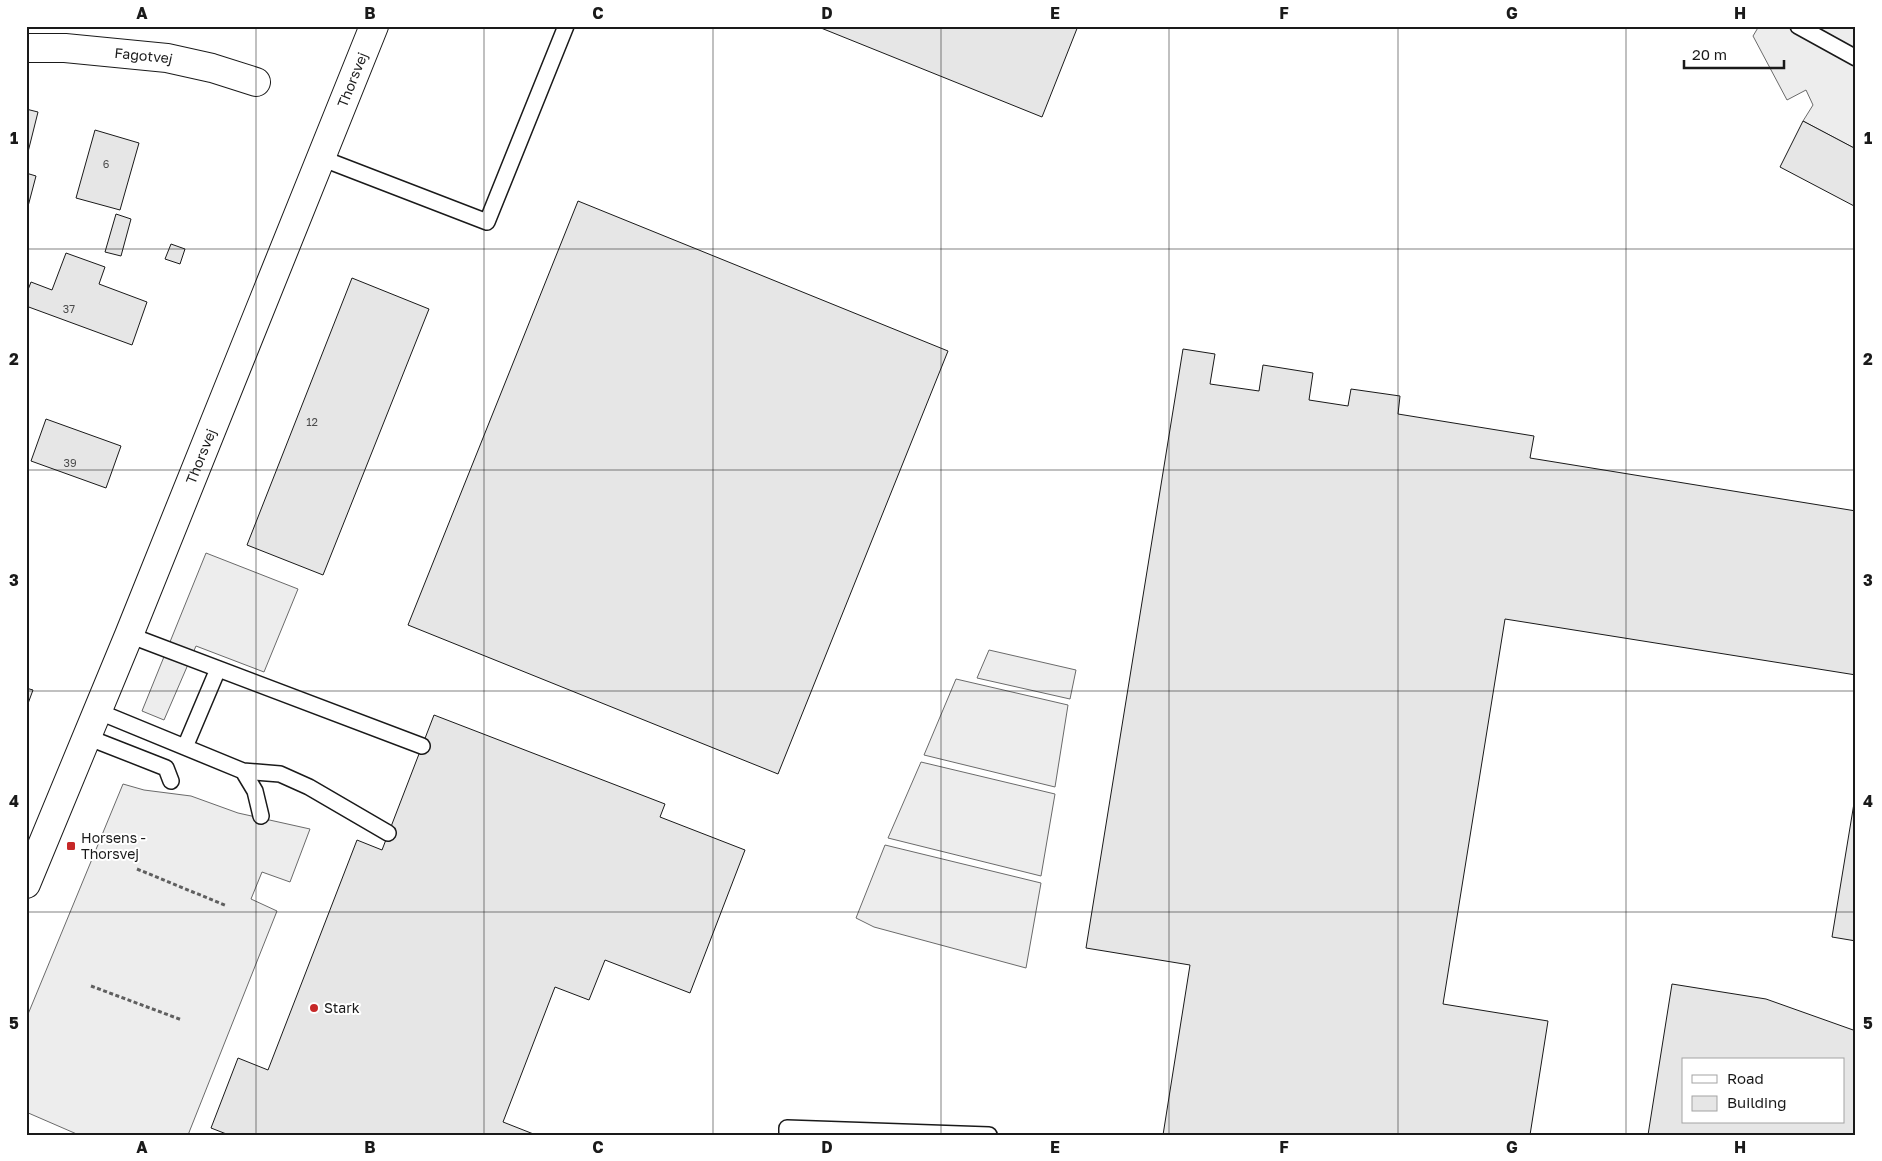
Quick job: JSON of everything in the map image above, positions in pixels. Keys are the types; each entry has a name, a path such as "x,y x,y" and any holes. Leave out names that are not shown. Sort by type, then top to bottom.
{"street":[{"name":"Thorsvej","path":"26,884 129,635 374,26"},
{"name":"Fagotvej","path":"26,48 65,48 167,58 212,68 256,82"}],"lane":[{"path":"321,158 487,222 566,26"},
{"path":"1798,26 1856,58"},
{"path":"129,635 422,746"},
{"path":"185,747 218,669"},
{"path":"97,711 243,771 280,774 309,786 388,833"},
{"path":"87,737 166,768 171,781"},
{"path":"243,771 255,791 261,816"},
{"path":"787,1135 787,1128 989,1135"}],"path":[{"path":"137,869 227,906"},
{"path":"91,986 182,1020"}],"shaded area":[{"path":"1759,26 1856,26 1856,149 1803,121 1813,105 1806,90 1787,100 1753,36"},
{"path":"206,553 298,589 264,672 196,646 164,720 142,711"},
{"path":"989,650 1076,670 1070,699 977,678"},
{"path":"956,679 1068,705 1055,787 924,755"},
{"path":"921,762 1055,794 1041,876 888,838"},
{"path":"123,784 144,790 191,796 238,813 310,829 290,882 262,872 251,899 277,911 188,1135 79,1135 26,1112 26,1092 28,1086 26,1085 26,1019"},
{"path":"885,845 1041,883 1026,968 874,927 856,918"}],"building":[{"path":"816,26 1078,26 1042,117"},
{"path":"26,109 38,112 26,160"},
{"path":"1803,121 1856,149 1856,207 1780,167"},
{"path":"95,130 139,143 120,210 76,198"},
{"path":"26,173 36,176 26,214"},
{"path":"578,201 948,351 778,774 408,625"},
{"path":"116,214 131,219 121,256 105,252"},
{"path":"171,244 185,249 180,264 165,259"},
{"path":"66,253 105,267 99,284 147,302 132,345 26,306 26,295 31,282 52,290"},
{"path":"352,278 429,309 323,575 247,545"},
{"path":"1183,349 1215,354 1210,384 1259,391 1263,365 1313,373 1309,400 1348,406 1351,389 1400,396 1398,414 1534,436 1530,458 1856,511 1856,675 1505,619 1443,1004 1548,1021 1530,1135 1163,1135 1190,965 1086,948"},
{"path":"46,419 121,446 106,488 31,461"},
{"path":"26,688 33,690 26,709"},
{"path":"434,715 665,804 660,817 745,850 690,993 605,960 589,1000 555,987 503,1122 536,1135 229,1135 211,1128 238,1058 268,1070 357,840 382,850"},
{"path":"1856,791 1856,941 1832,937"},
{"path":"1672,984 1766,999 1856,1031 1856,1135 1648,1135"}],"place":[{"name":"Horsens - Thorsvej","path":"71,846"},
{"name":"Stark","path":"314,1008"}]}
